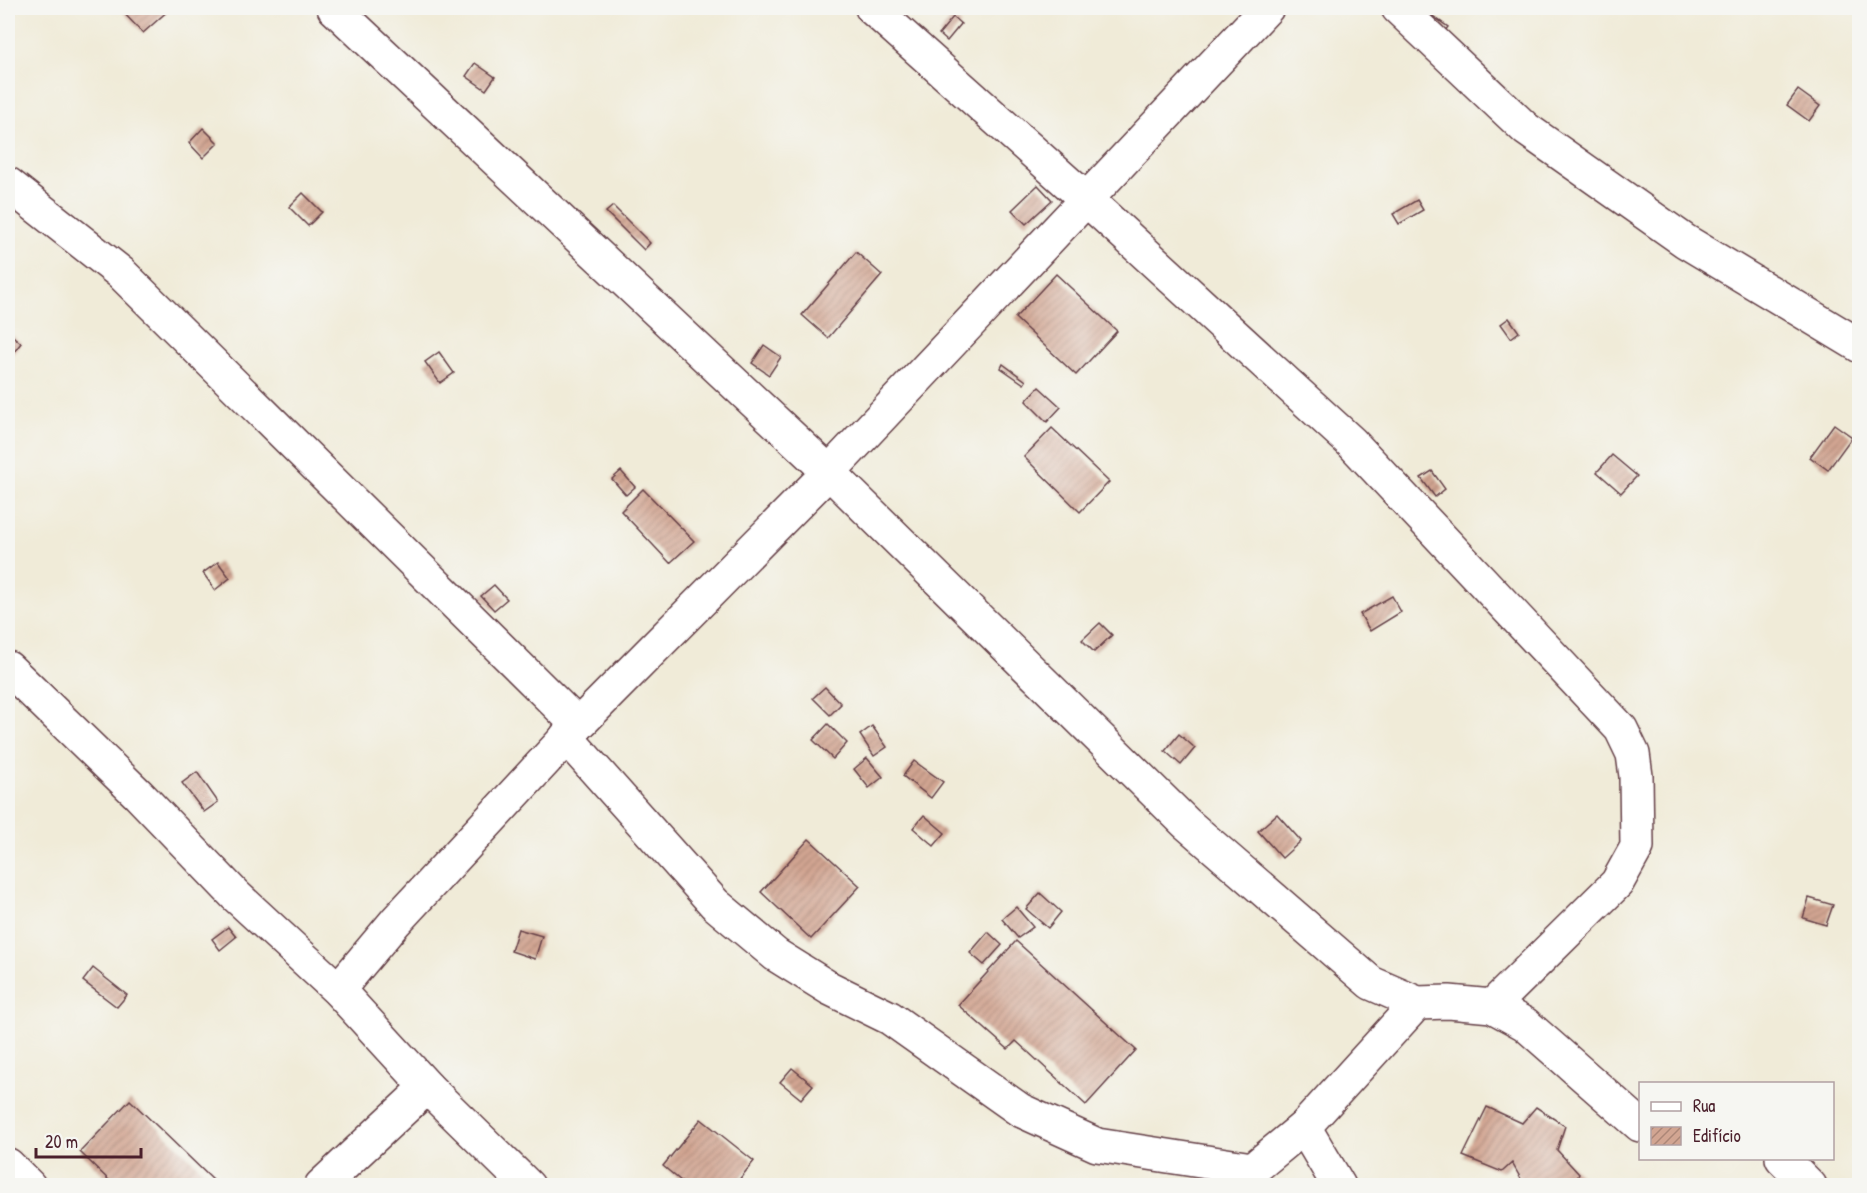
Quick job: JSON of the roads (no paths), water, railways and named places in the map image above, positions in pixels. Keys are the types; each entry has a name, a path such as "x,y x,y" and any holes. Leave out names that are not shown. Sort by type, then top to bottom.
{"street":[{"path":"334,8 829,472 1186,823 1371,983 1417,1003 1449,1002 1491,1006 1525,1024 1639,1123"},
{"path":"872,8 1086,199 1352,443 1622,729 1633,754 1636,776 1637,848 1617,883 1491,1006"},
{"path":"338,990 396,921 572,731 829,472 1266,8"},
{"path":"1398,8 1526,129 1685,241 1860,346"},
{"path":"8,184 121,273 572,731 715,904 767,947 829,988 890,1018 1020,1110 1096,1145 1243,1177 1304,1127 1417,1003"},
{"path":"8,668 139,795 235,895 338,990 427,1087 528,1185"},
{"path":"321,1185 427,1087"},
{"path":"1304,1127 1339,1185"},
{"path":"1784,1160 1810,1185"},
{"path":"8,1165 29,1185"}]}
